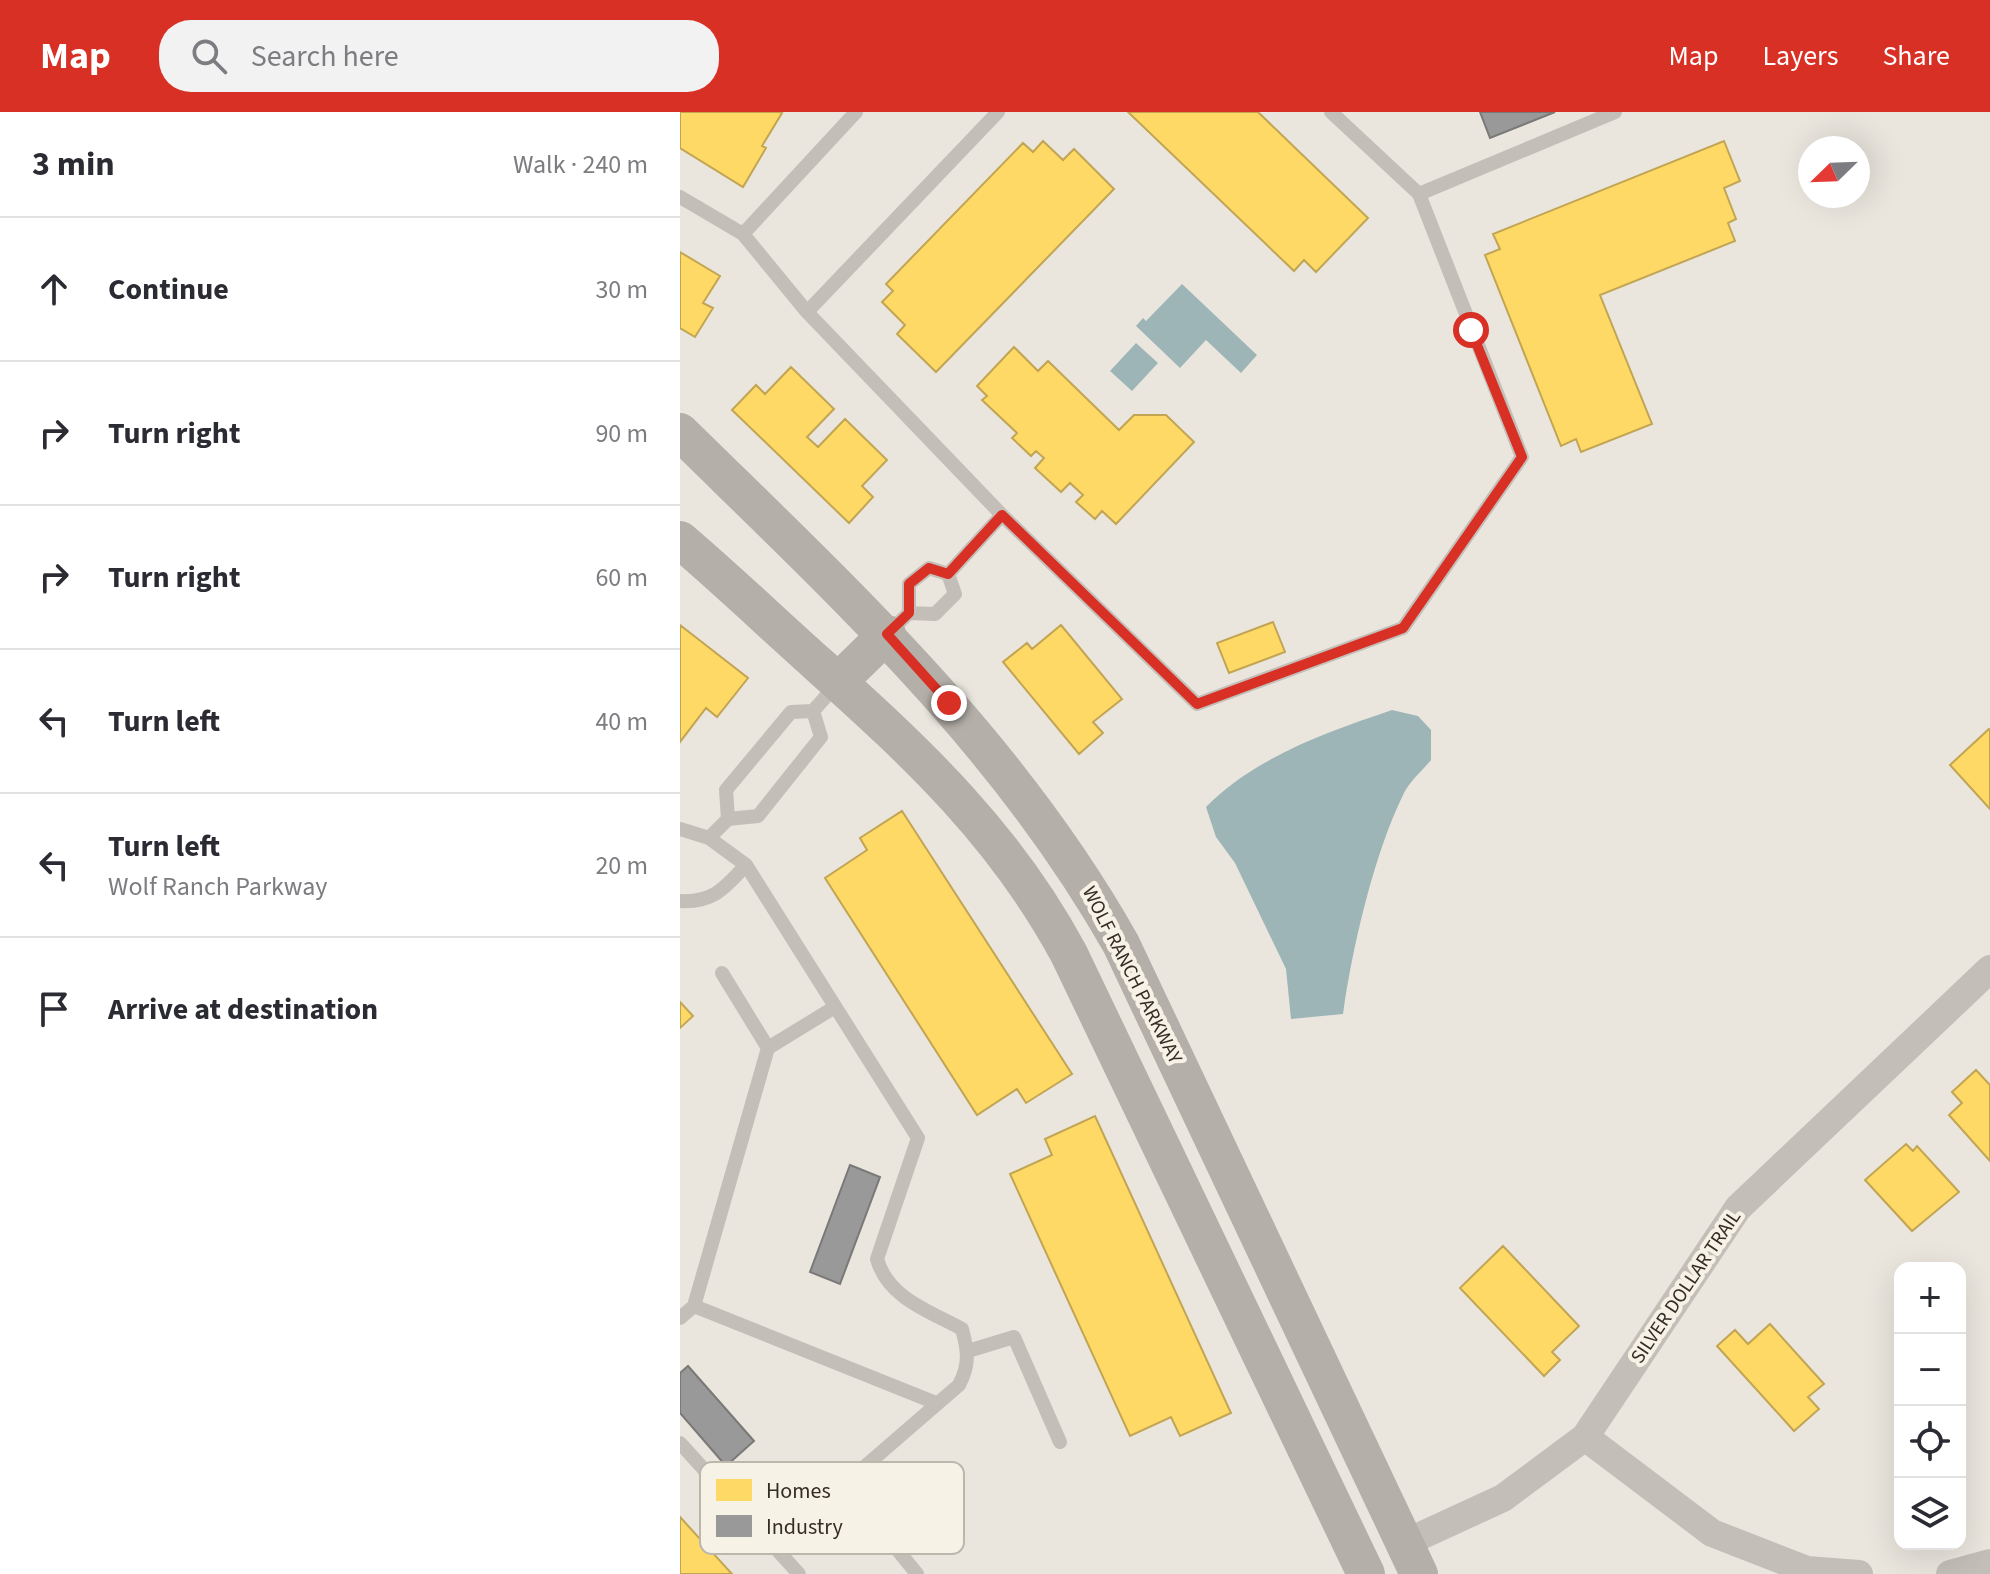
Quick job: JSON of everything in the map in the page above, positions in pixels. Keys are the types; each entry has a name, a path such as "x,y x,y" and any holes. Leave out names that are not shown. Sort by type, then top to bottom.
{"street":[{"name":"WOLF RANCH PARKWAY","path":"680,432 898,623 1018,786 1100,908 1411,1559"},
{"path":"680,540 958,795 1023,876 1049,916 1364,1570 1411,1559"},
{"path":"838,682 898,623"},
{"name":"SILVER DOLLAR TRAIL","path":"1411,1559 1503,1498 1585,1437 1738,1208 1990,969"},
{"path":"1585,1437 1712,1533 1807,1570 1859,1574"},
{"path":"1950,1574 1990,1563"}],"lane":[{"path":"743,234 856,112"},
{"path":"807,312 998,112"},
{"path":"1419,194 1615,112"},
{"path":"680,197 743,234 807,312 1002,515 1197,704 1403,628 1522,457 1419,194 1334,113"},
{"path":"948,574 1002,515"},
{"path":"929,568 948,574 955,594 935,614 898,623 909,584 929,568"},
{"path":"728,819 726,790 791,712 813,711 838,682"},
{"path":"709,838 728,819 758,816 821,737 813,711"},
{"path":"680,829 709,838 746,865 918,1138 877,1259 881,1275 892,1290 962,1329 968,1351 967,1369 959,1385 870,1462"},
{"path":"680,901 700,902 725,888 746,865"},
{"path":"722,973 768,1048"},
{"path":"680,1318 694,1306 768,1048 835,1007"},
{"path":"694,1306 936,1403"},
{"path":"968,1351 1014,1337 1060,1442"},
{"path":"680,1443 700,1465"},
{"path":"781,1554 799,1574"},
{"path":"901,1554 917,1574"}],"water":[{"path":"1182,284 1257,355 1241,373 1206,340 1180,368 1136,326 1143,318 1146,321"},
{"path":"1136,343 1158,363 1132,391 1110,371"},
{"path":"1392,710 1418,716 1431,730 1431,760 1404,793 1383,844 1358,931 1343,1014 1291,1019 1286,969 1235,863 1216,837 1206,807 1247,774 1293,748"}],"building: Homes":[{"path":"680,112 782,113 743,187 680,148"},
{"path":"1128,112 1258,112 1368,218 1316,272 1304,260 1294,271"},
{"path":"1043,141 1063,160 1074,149 1114,189 936,372 897,334 905,325 882,302 893,291 886,284 1023,143 1033,152"},
{"path":"1724,141 1740,181 1724,188 1736,219 1728,223 1735,241 1600,295 1652,424 1581,452 1576,439 1561,446 1485,255 1500,249 1493,234"},
{"path":"680,252 720,276 703,303 713,308 695,337 680,328"},
{"path":"1014,347 1038,371 1048,361 1119,430 1134,415 1166,415 1194,442 1116,524 1102,511 1095,519 1076,502 1083,495 1070,483 1061,492 1035,468 1044,458 1036,451 1031,456 1012,438 1017,433 982,400 987,396 977,386"},
{"path":"791,367 834,409 807,437 818,447 845,419 887,460 862,486 873,497 849,523 732,410 756,385 765,394"},
{"path":"1273,622 1285,652 1229,673 1217,643"},
{"path":"680,625 748,678 717,717 706,708 680,742"},
{"path":"1061,625 1122,699 1093,722 1103,733 1079,754 1003,662 1027,643 1032,649"},
{"path":"1990,730 1990,809 1950,765"},
{"path":"902,811 1072,1074 1026,1103 1017,1089 977,1115 825,878 867,850 860,838"},
{"path":"680,1002 693,1016 680,1028"},
{"path":"1976,1070 1990,1085 1990,1161 1949,1115 1962,1103 1952,1092"},
{"path":"1095,1116 1231,1413 1180,1436 1171,1417 1130,1436 1010,1174 1052,1155 1045,1139"},
{"path":"1906,1144 1913,1151 1917,1146 1959,1192 1912,1231 1865,1180"},
{"path":"1503,1246 1579,1326 1552,1352 1560,1360 1544,1376 1460,1288"},
{"path":"1770,1324 1824,1384 1808,1397 1819,1409 1794,1431 1717,1346 1735,1330 1748,1344"},
{"path":"680,1517 700,1539 700,1554 714,1554 732,1574 680,1574"}],"building: Industry":[{"path":"1480,112 1555,112 1490,138"},
{"path":"850,1165 880,1177 840,1284 810,1272"},
{"path":"688,1366 754,1441 730,1462 723,1462 680,1413 680,1373"}],"route":[{"path":"949,703 887,634 909,613 909,584 929,568 948,574 1002,515 1197,704 1403,628 1522,457 1471,330"}]}
